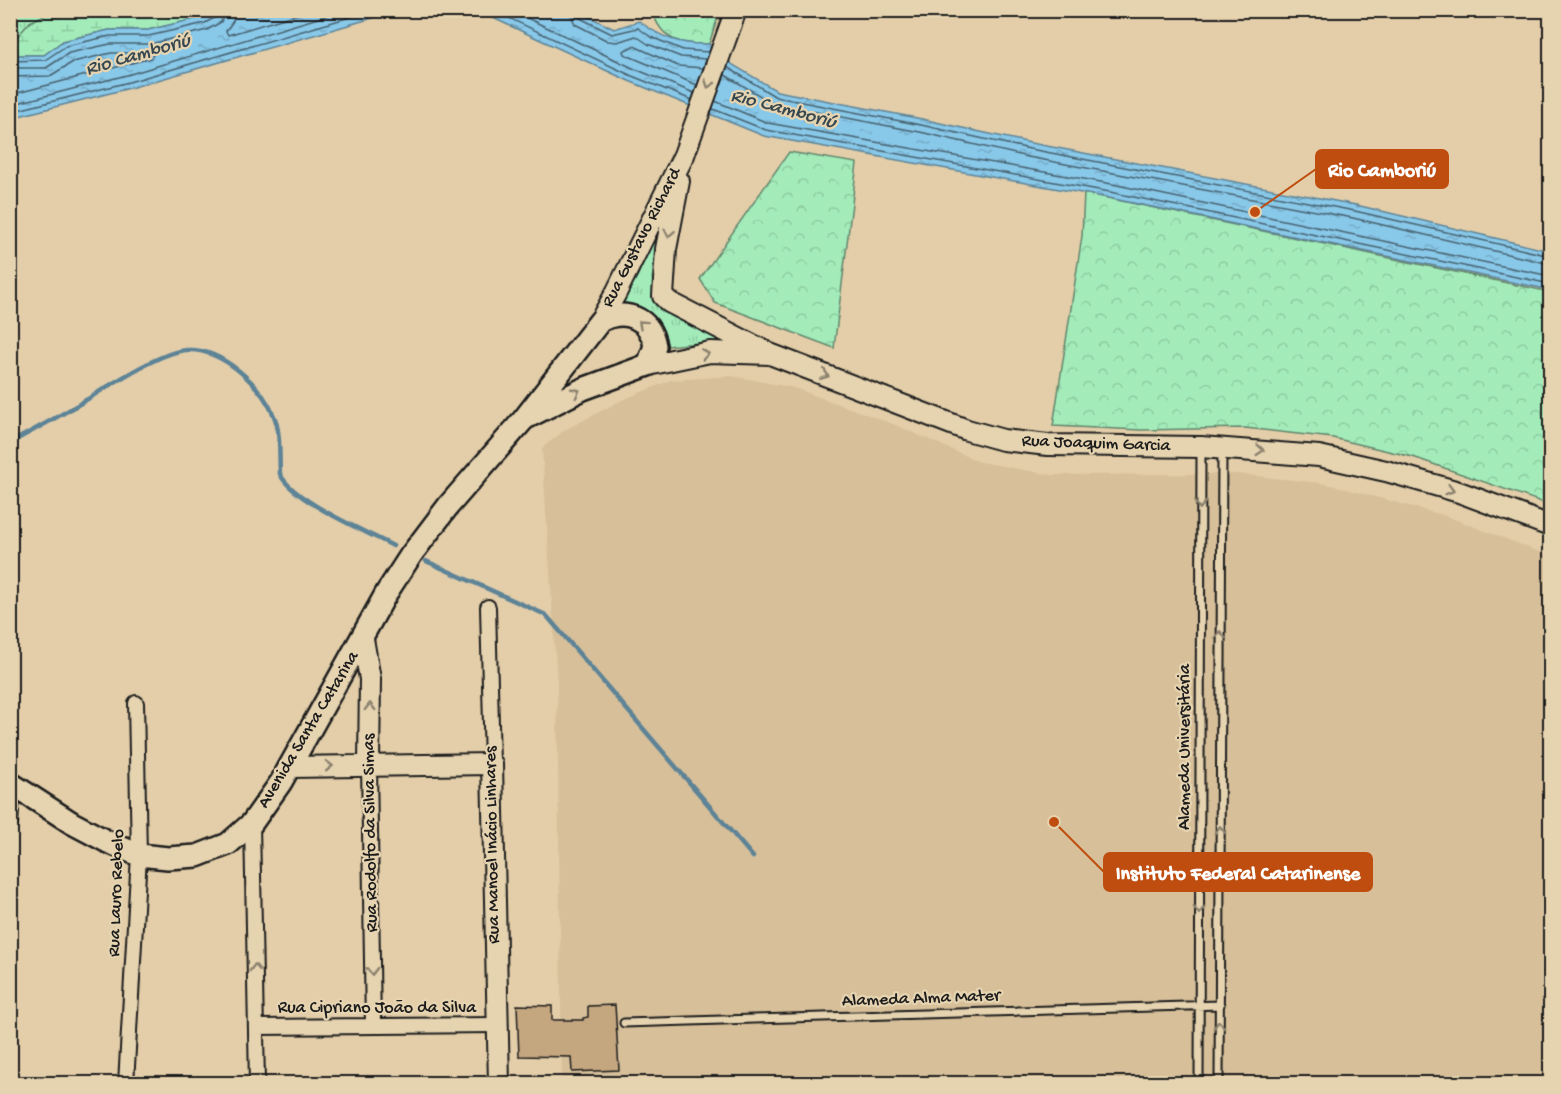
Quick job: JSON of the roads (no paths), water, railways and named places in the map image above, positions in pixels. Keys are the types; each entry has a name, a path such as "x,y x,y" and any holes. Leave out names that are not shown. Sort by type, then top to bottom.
{"main road":[{"name":"Rua Gustavo Richard","path":"600,321 684,155 732,19"},
{"name":"Rua Gustavo Richard","path":"684,155 666,249 663,296 669,302 770,354"},
{"path":"600,321 612,314 631,315 640,319 653,337 655,346 648,365"},
{"name":"Avenida Santa Catarina","path":"12,784 81,828 139,855 168,858 197,856 228,844 252,823 290,767 387,592 411,555 449,505 524,419 600,321"},
{"name":"Rua Joaquim Garcia","path":"648,365 710,352 770,354 967,430 1003,440 1048,445 1222,448 1290,453 1349,462 1459,492 1551,526"},
{"name":"Avenida Santa Catarina","path":"524,419 583,389 648,365"},
{"name":"Rua Rodolfo da Silva Simas","path":"363,639 370,679 369,765"},
{"path":"290,767 492,764"},
{"name":"Rua Manoel Inácio Linhares","path":"492,764 499,1083"}],"street":[{"name":"Rua Manoel Inácio Linhares","path":"488,607 492,764"},
{"name":"Rua Lauro Rebelo","path":"126,1083 139,855 136,703"},
{"name":"Rua Rodolfo da Silva Simas","path":"369,765 373,1026"},
{"path":"10,824 12,784"},
{"path":"252,823 257,1083"},
{"name":"Rua Cipriano João da Silva","path":"256,1027 498,1025"}],"lane":[{"name":"Alameda Universitária","path":"1199,1083 1201,447"},
{"name":"Alameda Universitária","path":"1219,1083 1222,448"},
{"name":"Alameda Alma Mater","path":"624,1023 1220,1005"}],"water":[{"path":"217,11 397,11 130,88 11,118 11,55 44,55 63,41 109,30 148,30 203,17"},
{"path":"478,11 578,11 614,29 639,21 655,32 672,39 709,44 733,65 777,91 1031,143 1356,205 1550,251 1550,290 1109,198 764,136 629,81"}],"waterway":[{"path":"10,443 163,356 187,350 200,351 214,355 239,371 268,404 278,429 280,474 287,484 314,505 393,546"},
{"path":"426,561 546,615 753,857"}],"place":[{"name":"Rio Camboriú","path":"1255,212"},
{"name":"Instituto Federal Catarinense","path":"1054,822"}]}
